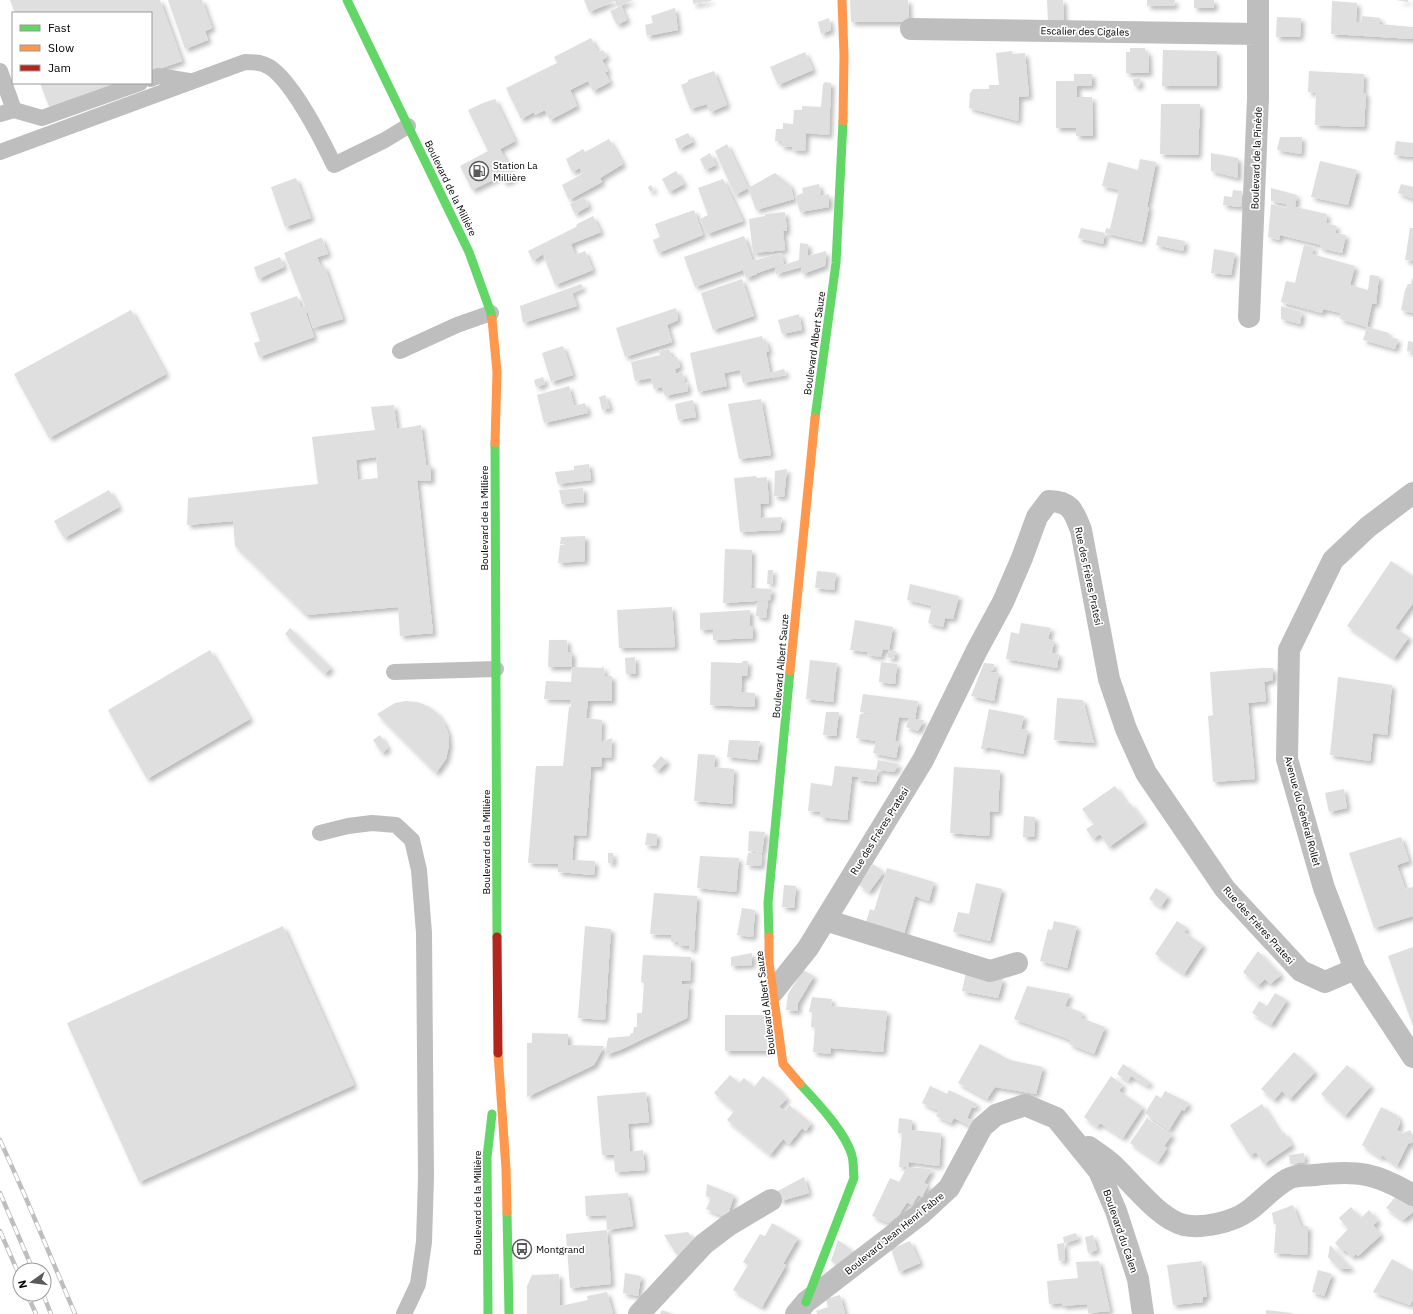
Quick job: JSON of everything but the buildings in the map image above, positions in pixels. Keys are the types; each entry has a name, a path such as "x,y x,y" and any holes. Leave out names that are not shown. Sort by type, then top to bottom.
{"main road":[{"name":"Boulevard de la Millière","path":"347,0 469,252 491,314 497,372 494,468 498,1069 506,1169 509,1314"},
{"name":"Boulevard Albert Sauze","path":"801,1308 854,1178 852,1156 827,1114 783,1064 769,963 768,903 813,436 836,263 842,159 844,64 842,0"},
{"name":"Boulevard de la Millière","path":"488,1314 487,1157 498,1069"}],"street":[{"name":"Boulevard de la Pinède","path":"1249,317 1258,98 1258,0"},
{"name":"Escalier des Cigales","path":"911,29 1258,34"},
{"name":"Avenue du Général Rollet","path":"1413,493 1368,526 1334,560 1289,650 1287,759 1324,888 1355,969 1413,1057"},
{"name":"Rue des Frères Pratesi","path":"773,992 808,948 923,760 976,650 1002,602 1022,558 1037,517 1049,501 1060,501 1073,510 1082,530 1109,679 1126,728 1146,773 1225,889 1301,971 1325,982 1355,969"},
{"path":"825,920 990,970 1017,963"},
{"name":"Boulevard Jean Henri Fabre","path":"801,1308 922,1213 949,1188 982,1127 996,1115 1025,1105 1056,1118 1071,1135"},
{"path":"1071,1135 1112,1163 1150,1203 1170,1219 1184,1225 1204,1227 1247,1212 1275,1187 1290,1178 1337,1172 1364,1173 1390,1181 1413,1196"},
{"name":"Boulevard du Calen","path":"1071,1135 1099,1172 1116,1211 1138,1279 1143,1314"},
{"path":"639,1314 704,1244 729,1225 771,1200"}],"lane":[{"path":"0,152 245,62 264,64 285,81 314,125 334,165 408,126"},
{"path":"0,71 7,112 42,118 137,84"},
{"path":"152,79 158,76 191,82"},
{"path":"400,351 457,325 491,314"},
{"path":"394,672 496,669"},
{"path":"320,833 348,826 372,823 396,825 412,840 419,870 424,948 426,1177 424,1242 418,1284 404,1314"}],"railway":[{"path":"0,1140 75,1314"},
{"path":"0,1193 30,1262"},
{"path":"0,1231 13,1262"},
{"path":"31,1302 36,1314"},
{"path":"46,1302 51,1314"}],"traffic: fast":[{"path":"347,0 469,252 492,319"},
{"path":"815,418 836,263 843,121"},
{"path":"495,443 497,937"},
{"path":"769,937 768,903 790,671"},
{"path":"800,1084 830,1118 844,1138 852,1156 854,1178 806,1302"},
{"path":"488,1314 487,1157 492,1114"},
{"path":"507,1212 509,1314"}],"traffic: slow":[{"path":"842,0 844,56 843,121"},
{"path":"492,319 497,372 495,443"},
{"path":"790,671 815,418"},
{"path":"769,937 769,963 783,1064 800,1084"},
{"path":"498,1053 506,1169 507,1212"}],"traffic: jam":[{"path":"497,937 498,1053"}],"place":[{"name":"Station La Millière","path":"479,171"},
{"name":"Montgrand","path":"522,1249"}]}
